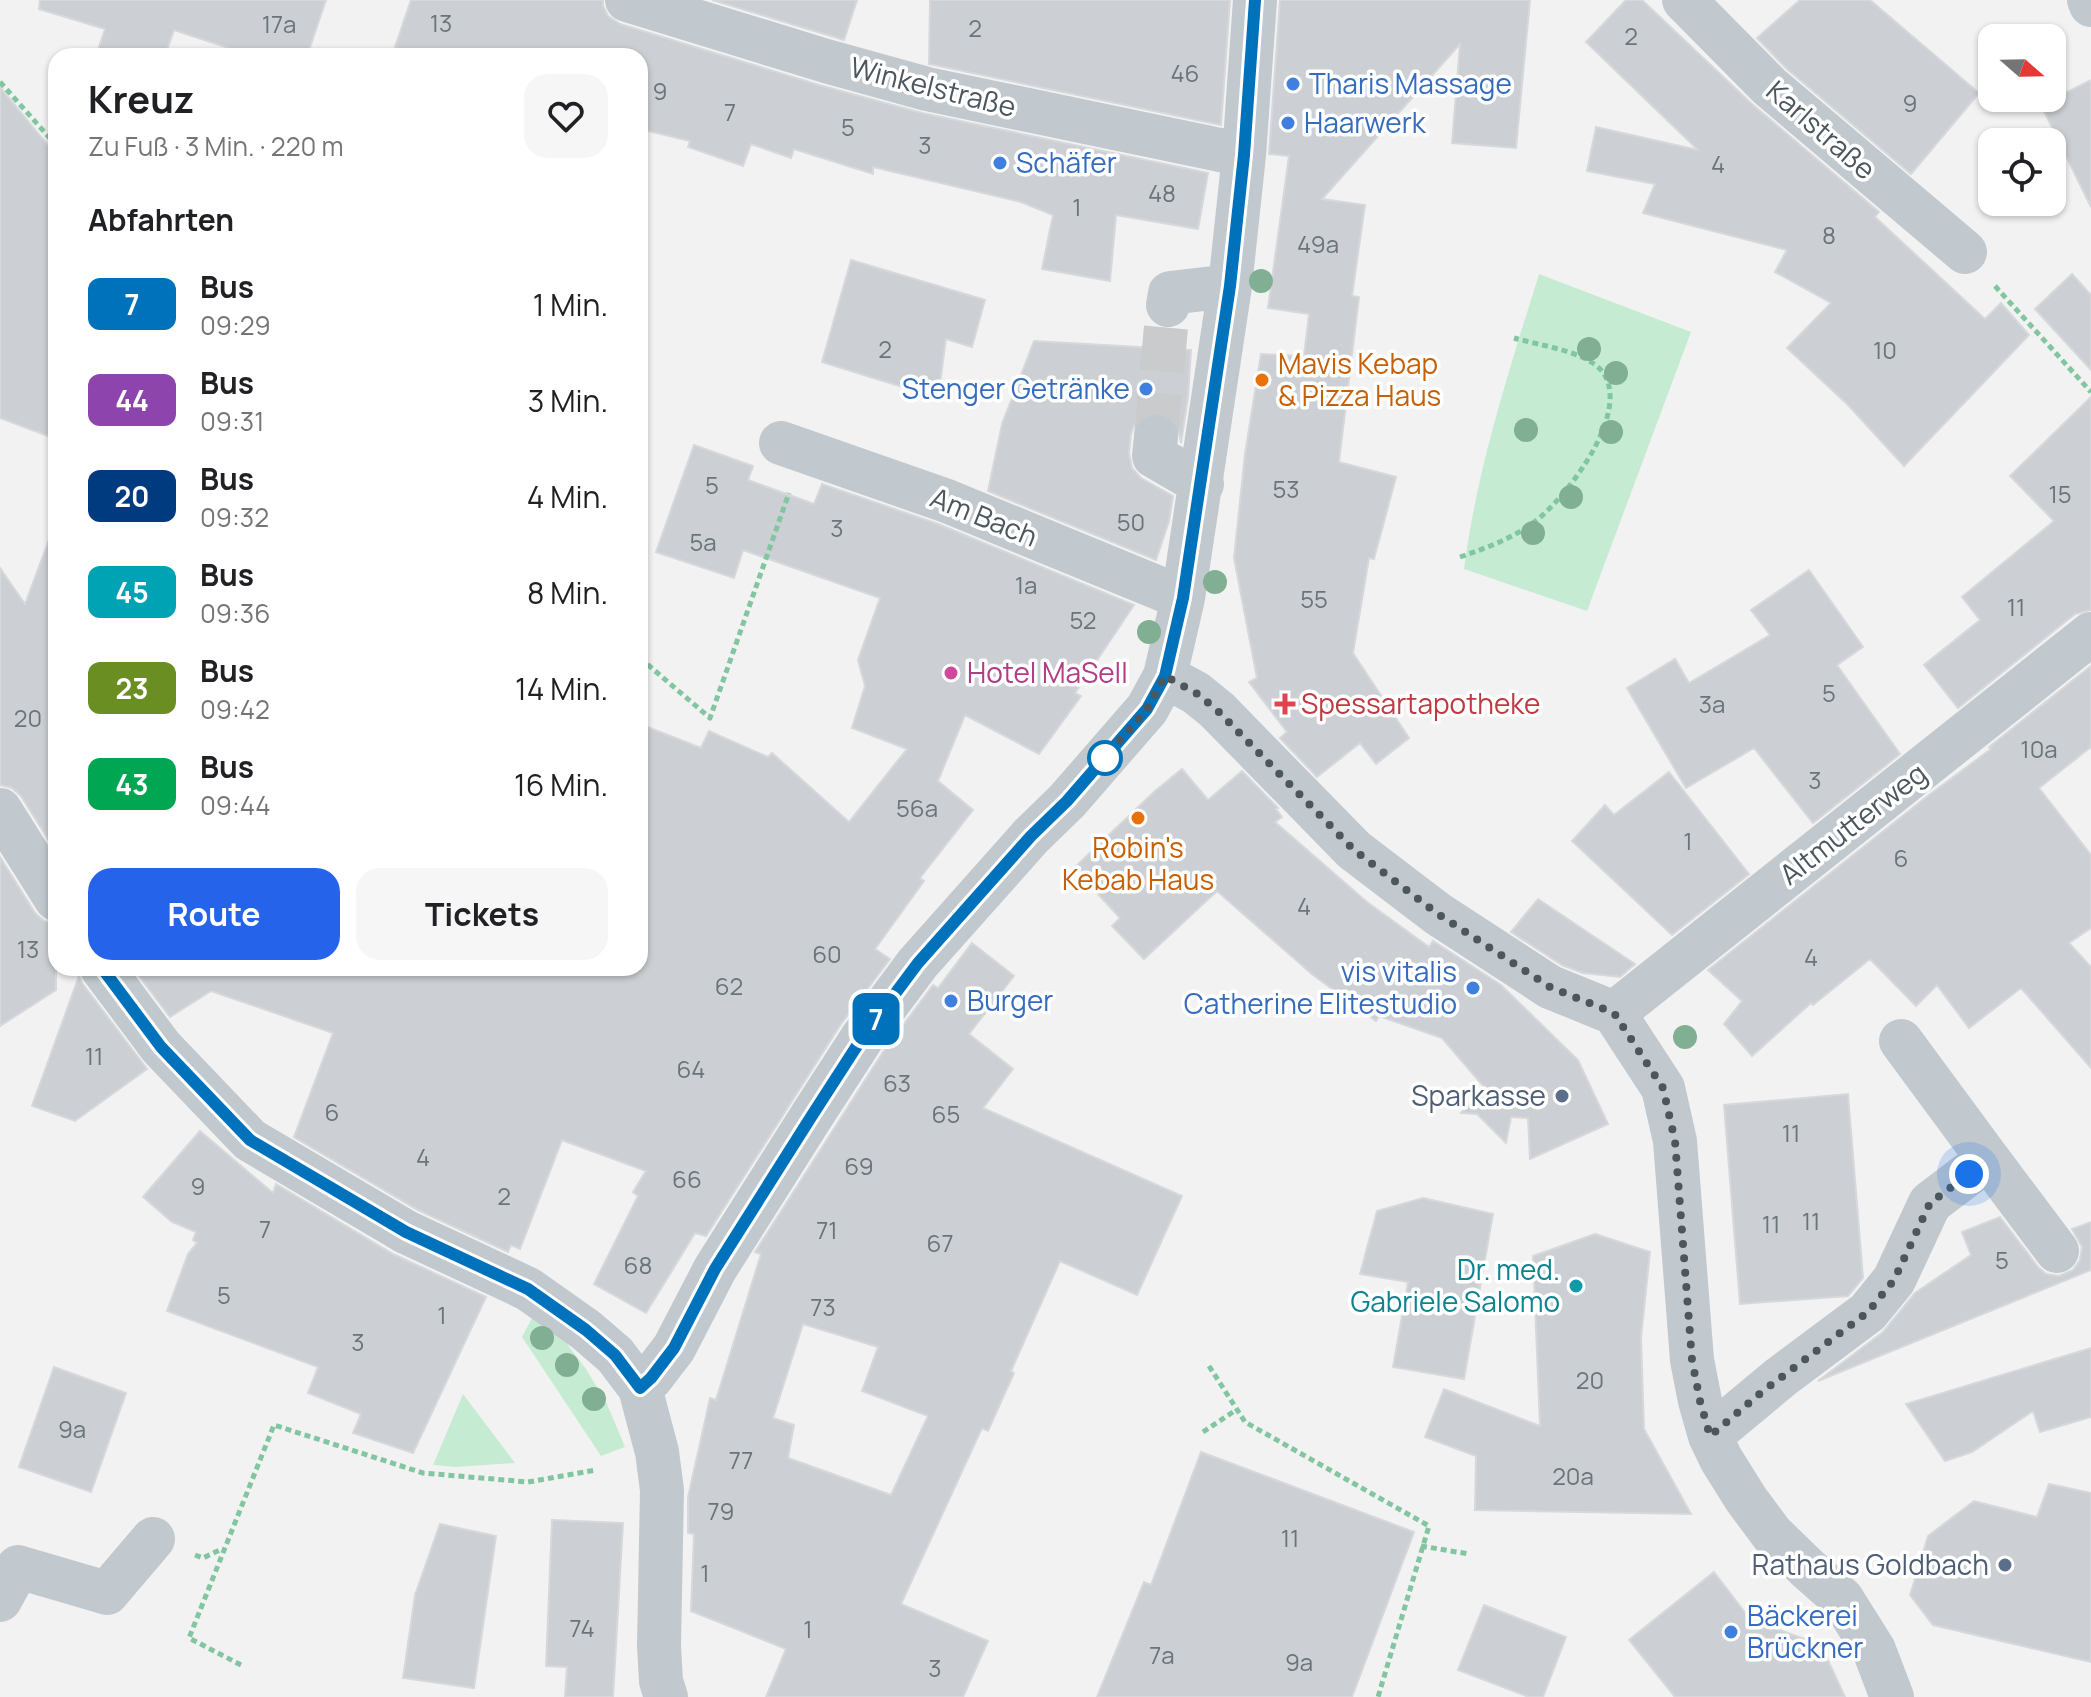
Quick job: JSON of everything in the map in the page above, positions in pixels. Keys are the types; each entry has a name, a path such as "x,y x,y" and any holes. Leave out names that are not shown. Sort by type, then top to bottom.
{"street":[{"name":"Winkelstraße","path":"627,0 927,89 1244,155"},
{"path":"640,1388 674,1348 715,1269 871,1025 918,963 1147,709 1165,676 1183,598 1202,484 1230,286 1244,155 1255,0"},
{"name":"Karlstraße","path":"1684,0 1769,86 1965,252"},
{"path":"1168,305 1170,293 1230,286"},
{"path":"1156,437 1154,456 1202,484"},
{"name":"Am Bach","path":"793,447 947,501 1183,598"},
{"name":"Altmutterweg","path":"1614,1013 2091,634"},
{"path":"1165,676 1196,693 1217,710 1354,850 1438,914 1550,987 1614,1013 1663,1088 1675,1141 1692,1360 1710,1436 1746,1499 1772,1534 1842,1599 1874,1650 1892,1697"},
{"path":"0,810 48,886"},
{"path":"108,976 161,1047 250,1140 406,1232 528,1289 615,1355 640,1388 657,1452 662,1490 659,1646 661,1681 666,1697"},
{"path":"1901,1041 2057,1251"},
{"path":"1710,1436 1868,1312 1894,1280 1930,1203 1988,1159"},
{"path":"0,1600 18,1567 107,1593 153,1539"}],"path":[{"path":"0,82 48,136"},
{"path":"1965,252 2091,392"},
{"path":"1460,557 1511,537 1546,513 1584,467 1607,419 1610,396 1601,371 1588,361 1565,351 1514,338"},
{"path":"648,665 710,718 793,447"},
{"path":"1209,1366 1245,1422 1429,1526 1378,1697"},
{"path":"1203,1432 1236,1410"},
{"path":"241,1665 189,1638 274,1425 423,1473 528,1482 596,1470"},
{"path":"1421,1546 1469,1554"}],"green space":[{"path":"1539,274 1691,332 1587,611 1464,569 1486,457"},
{"path":"533,1316 561,1336 586,1369 607,1404 625,1447 601,1456 522,1337"},
{"path":"463,1394 515,1463 456,1467 433,1465"}],"building":[{"path":"40,0 326,0 310,48 229,48 174,30 168,48 99,48 105,29 39,9"},
{"path":"411,0 603,0 608,16 620,24 819,85 922,113 1208,173 1198,229 1116,215 1110,281 1042,269 1053,215 1021,202 873,167 873,174 794,149 791,158 751,144 743,166 688,147 690,141 648,131 648,48 395,47"},
{"path":"712,0 857,0 844,40"},
{"path":"930,0 1230,0 1221,125 929,64"},
{"path":"1280,0 1530,0 1516,148 1452,143 1460,44 1322,199 1365,205 1352,296 1359,297 1339,462 1396,477 1374,559 1369,558 1353,653 1409,738 1376,764 1360,743 1317,777 1280,738 1287,732 1249,682 1257,678 1234,558 1245,454 1261,354 1304,356 1309,314 1268,308 1289,156 1269,154"},
{"path":"1626,0 1642,0 1753,105 1879,212 1875,217 1985,319 2001,303 2029,335 1904,466 1848,405 1787,348 1831,303 1775,272 1787,250 1643,213 1655,184 1587,171 1596,127 1698,150 1586,42"},
{"path":"1800,0 1870,0 1978,94 1911,174 1786,68 1757,38"},
{"path":"2091,80 2091,207 2066,156 2066,128 2052,128 2044,112 2066,112 2066,92"},
{"path":"0,87 48,145 48,436 0,418"},
{"path":"851,260 985,300 972,347 946,339 938,398 822,362"},
{"path":"2072,274 2091,295 2091,370 2035,309"},
{"path":"1034,341 1191,350 1181,443 1178,426 1170,416 1159,412 1145,415 1135,423 1131,434 1129,453 1132,468 1141,478 1173,496 1169,521 1156,560 988,491 1002,424"},
{"path":"2091,397 2091,610 2075,614 1958,708 1924,665 1980,620 1962,597 2054,521 2010,476"},
{"path":"694,445 753,466 748,480 814,504 822,484 938,524 1134,605 1075,693 1081,696 1039,754 965,715 938,781 973,810 920,878 924,881 875,949 890,959 841,1024 706,1236 695,1233 646,1313 594,1284 638,1196 633,1192 646,1171 562,1140 520,1249 511,1245 508,1252 418,1210 294,1137 333,1033 211,991 170,1017 139,976 648,976 648,727 701,748 709,731 768,757 772,753 849,822 907,749 852,728 865,686 858,660 880,598 743,550 734,578 656,552"},
{"path":"48,543 48,839 21,796 12,788 0,785 0,568 25,604"},
{"path":"1809,570 1863,647 1837,665 1900,754 1813,823 1754,748 1686,788 1627,688 1675,659 1689,683 1770,635 1751,610"},
{"path":"2091,666 2091,747 2039,788 2091,855 2091,928 2069,943 2091,967 2091,1068 2021,988 1969,1028 1937,985 1916,1006 1870,959 1813,1005 1811,1003 1752,1056 1724,1024 1742,1001 1708,970 1991,749 1989,747"},
{"path":"1182,769 1208,800 1242,771 1278,808 1282,817 1275,822 1367,902 1429,947 1433,941 1501,985 1578,1060 1608,1124 1530,1159 1528,1118 1511,1117 1506,1143 1477,1114 1461,1113 1485,1088 1442,1038 1379,1016 1376,1021 1313,975 1217,891 1144,959 1112,926 1120,918 1074,868"},
{"path":"1669,772 1749,874 1672,935 1572,841 1605,805 1614,815"},
{"path":"0,857 35,913 48,922 48,976 56,976 56,990 0,1026"},
{"path":"1538,899 1635,964 1620,977 1583,973 1562,965 1511,932"},
{"path":"972,943 1014,976 969,1034 1013,1069 983,1108 1182,1196 1137,1295 1060,1261 988,1431 982,1428 901,1604 988,1641 963,1697 766,1697 786,1649 691,1611 694,1534 688,1533 688,1497 710,1398 716,1400 761,1254 755,1252 883,1052 933,985 938,988","holes":["803,1324 878,1347 862,1391 928,1416 891,1495 788,1458 794,1425 773,1418"]},
{"path":"79,976 147,1069 75,1121 32,1106"},
{"path":"1848,1094 1863,1278 1848,1296 1740,1304 1724,1105"},
{"path":"200,1131 273,1193 276,1184 393,1254 486,1297 413,1453 353,1433 361,1414 308,1393 318,1367 167,1311 188,1254 197,1243 193,1240 196,1232 172,1222 143,1197"},
{"path":"1423,1198 1493,1214 1464,1379 1393,1367 1408,1282 1360,1274 1377,1211"},
{"path":"2000,1217 2038,1267 2046,1274 2059,1276 2073,1270 2080,1260 2082,1247 2072,1229 2091,1222 2091,1270 1818,1381 1883,1332 1915,1293 1971,1255 1962,1232"},
{"path":"1595,1234 1650,1252 1641,1338 1644,1429 1691,1514 1475,1510 1476,1456 1425,1437 1444,1389 1540,1426 1533,1256"},
{"path":"2091,1348 2091,1417 2040,1432 2033,1411 1972,1452 1945,1461 1906,1404"},
{"path":"54,1367 126,1393 91,1492 19,1467"},
{"path":"1201,1452 1414,1532 1352,1697 1097,1697 1144,1582 1151,1585"},
{"name":"Rathaus Goldbach","path":"2049,1484 2091,1493 2091,1662 1933,1625 1910,1595 1928,1536 1974,1501 2037,1517"},
{"path":"552,1520 623,1523 613,1697 565,1697 567,1667 546,1666"},
{"path":"440,1524 496,1536 474,1688 403,1678 415,1595"},
{"name":"Bäckerei Brückner","path":"1714,1572 1750,1619 1821,1645 1845,1697 1675,1697 1629,1640"},
{"path":"1484,1605 1566,1637 1543,1697 1529,1697 1458,1670"}],"tunnel":[{"path":"1156,437 1168,305"}],"bus line":[{"name":"7","path":"108,976 161,1047 250,1140 406,1232 528,1289 615,1355 640,1388 674,1348 715,1269 862,1038 918,963 1147,709 1165,676 1183,598 1230,286 1244,155 1255,0"}],"place":[{"name":"Tharis Massage","path":"1293,84"},
{"name":"Haarwerk","path":"1288,123"},
{"name":"Schäfer","path":"1000,163"},
{"name":"Mavis Kebap & Pizza Haus","path":"1262,380"},
{"name":"Stenger Getränke","path":"1146,389"},
{"name":"Hotel MaSell","path":"951,673"},
{"name":"Spessartapotheke","path":"1285,704"},
{"name":"Robin's Kebab Haus","path":"1138,818"},
{"name":"vis vitalis Catherine Elitestudio","path":"1473,988"},
{"name":"Burger","path":"951,1001"},
{"name":"Sparkasse","path":"1562,1096"},
{"name":"Dr. med. Gabriele Salomo","path":"1576,1286"},
{"name":"Rathaus Goldbach","path":"2005,1565"},
{"name":"Bäckerei Brückner","path":"1731,1632"}],"route":[{"path":"1105,758 1103,760 1147,709 1165,676 1196,693 1217,710 1354,850 1438,914 1550,987 1614,1013 1663,1088 1675,1141 1692,1360 1710,1436 1745,1405 1868,1312 1894,1280 1930,1203 1969,1174"}]}
